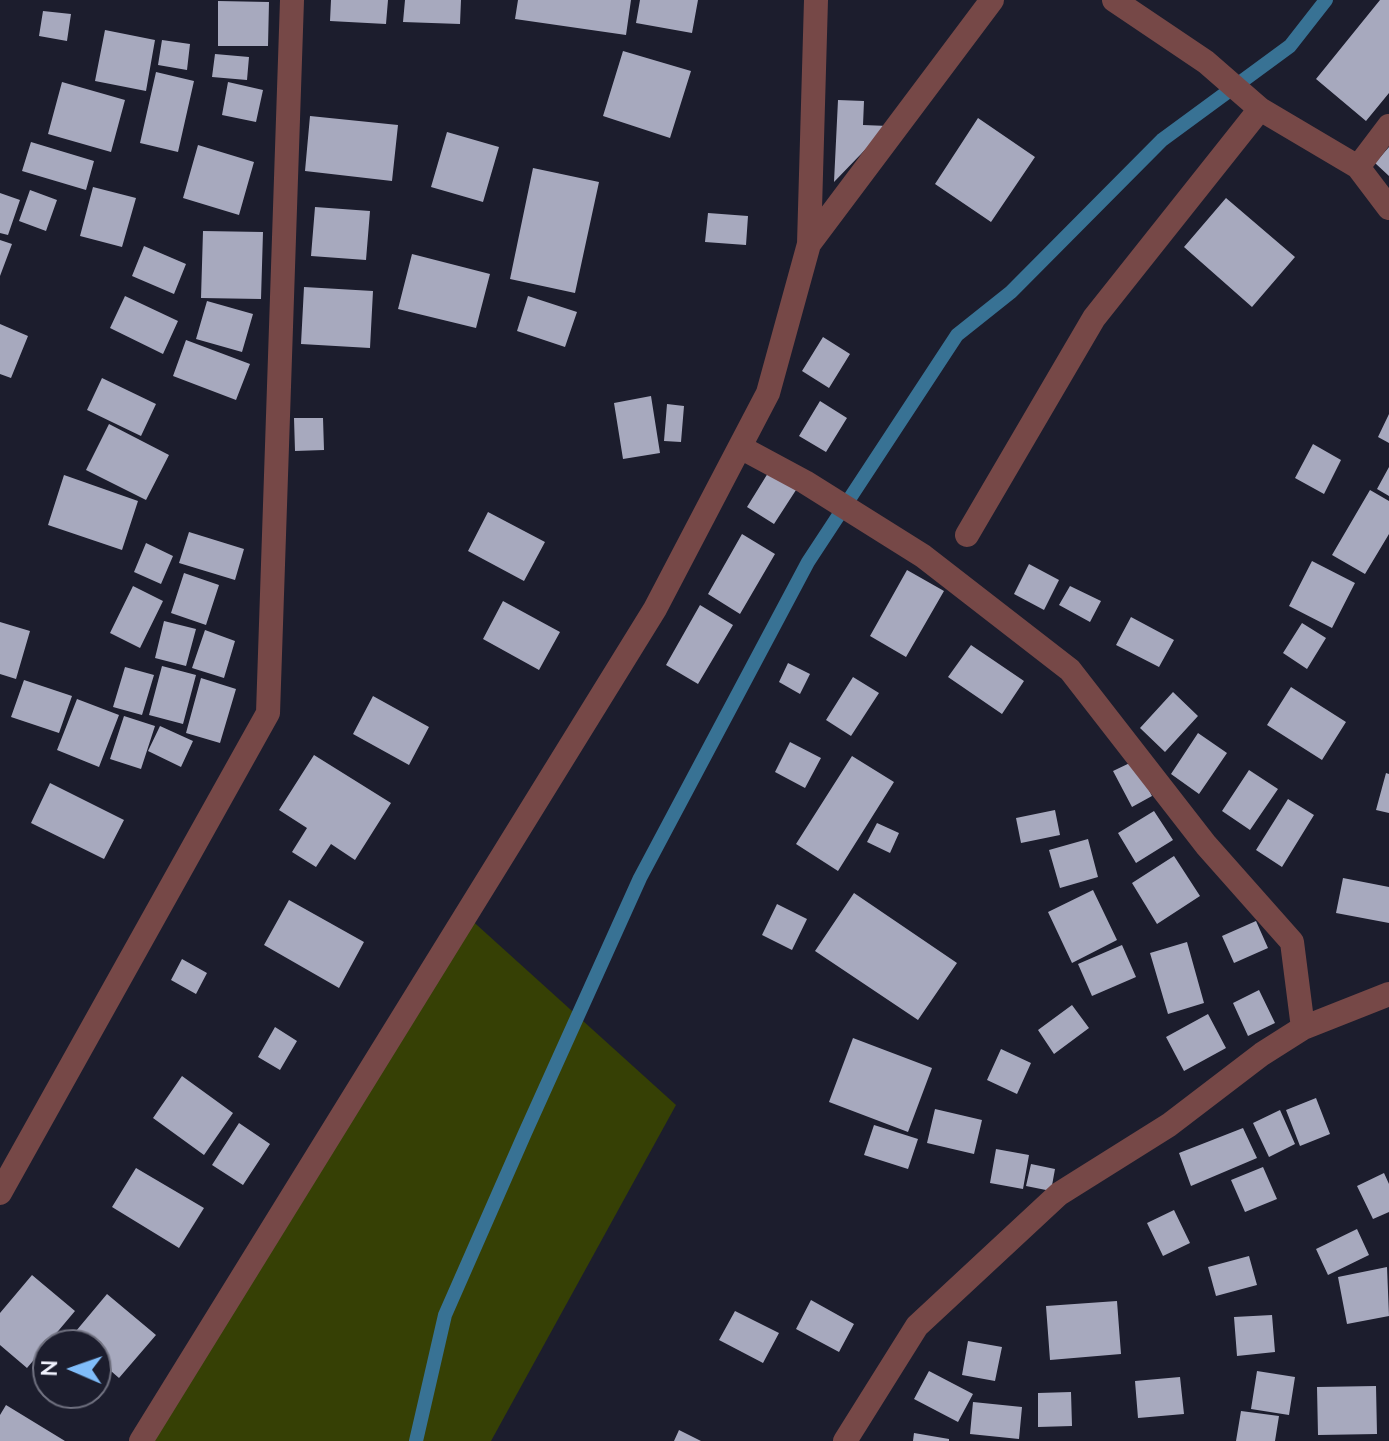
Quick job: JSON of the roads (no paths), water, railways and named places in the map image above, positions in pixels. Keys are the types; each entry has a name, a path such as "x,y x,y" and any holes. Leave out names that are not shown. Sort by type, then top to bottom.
{"street":[{"path":"0,1193 268,713 292,0"},
{"path":"141,1441 655,609 768,393 809,244 816,0"},
{"path":"809,244 992,0"},
{"path":"1114,0 1206,62 1260,109 1358,167 1389,208"},
{"path":"967,535 1094,318 1260,109"},
{"path":"1358,167 1389,126"},
{"path":"740,447 805,482 923,556 1070,670 1206,845 1292,942 1303,1028"},
{"path":"845,1441 917,1326 1059,1194 1169,1125 1262,1054 1303,1028 1389,994"}],"waterway":[{"path":"416,1441 445,1315 525,1133 640,878 808,562 957,335 1011,292 1162,140 1290,46 1326,0"}]}
